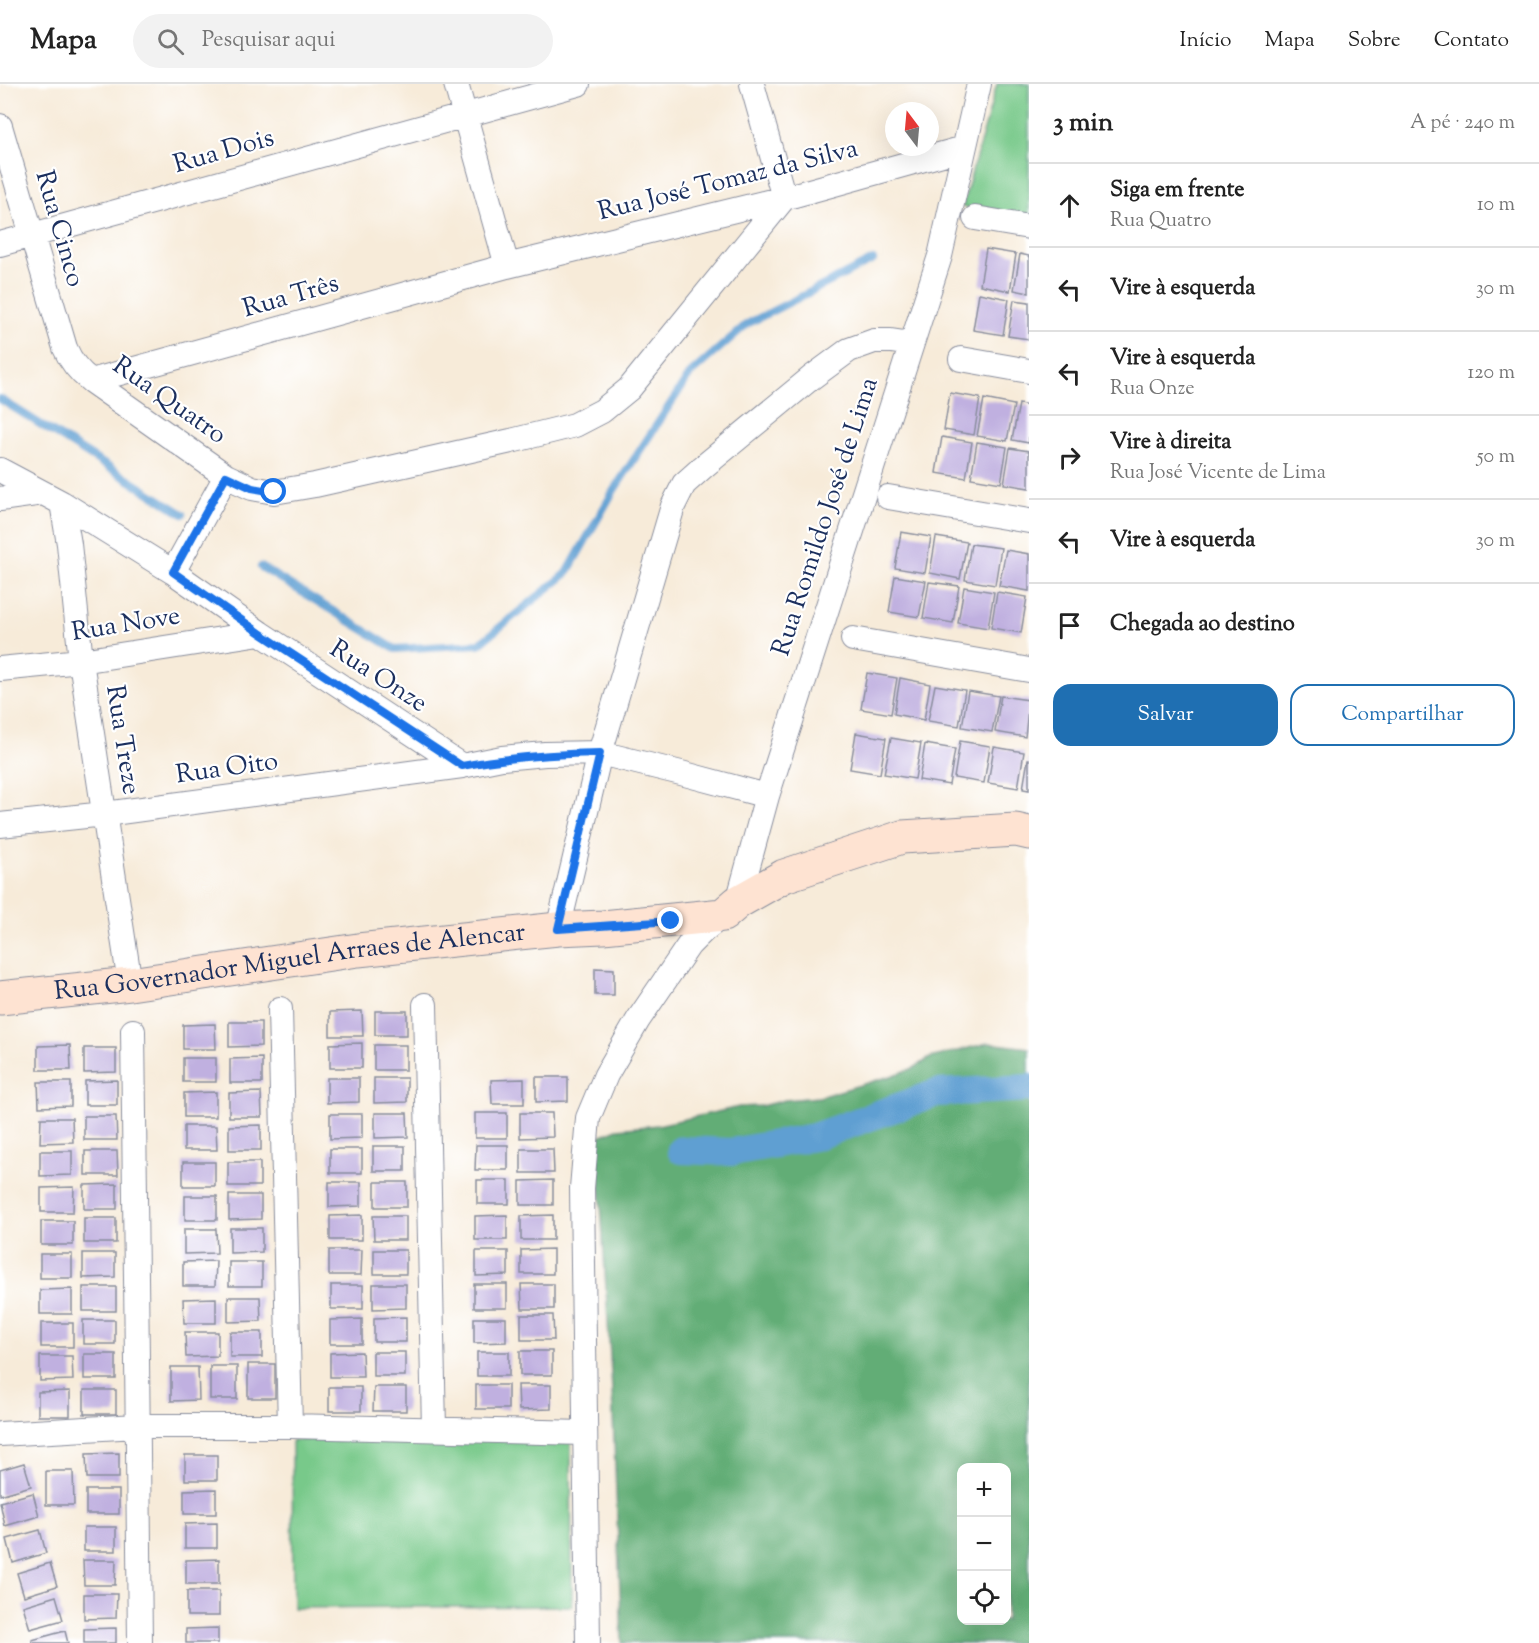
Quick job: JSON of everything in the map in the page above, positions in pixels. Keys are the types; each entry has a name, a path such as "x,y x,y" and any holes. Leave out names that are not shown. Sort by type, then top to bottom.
{"street":[{"path":"456,84 507,266"},
{"name":"Rua Dois","path":"0,244 578,84"},
{"path":"752,84 784,198"},
{"name":"Rua Romildo José de Lima","path":"731,909 939,256 979,84"},
{"name":"Rua Cinco","path":"0,126 65,348"},
{"name":"Rua José Tomaz da Silva","path":"507,266 784,198 964,148"},
{"name":"Rua Quatro","path":"65,348 71,361 91,381 226,476 252,488 274,492 315,485 575,425 602,411 629,389 784,198"},
{"path":"975,218 1029,227"},
{"name":"Rua Três","path":"91,381 507,266"},
{"path":"558,929 600,753 673,506 684,484 811,378 849,350 874,341 891,340 911,344"},
{"path":"961,359 1029,371"},
{"name":"Rua Onze","path":"0,470 53,498 173,572 260,633 462,766"},
{"path":"173,572 226,476"},
{"path":"888,497 1029,521"},
{"path":"0,499 53,498"},
{"name":"Rua Treze","path":"53,498 69,544 81,661 130,984"},
{"name":"Rua Nove","path":"0,669 81,661 260,633"},
{"path":"853,639 1029,670"},
{"path":"462,766 502,758 600,753 766,796"},
{"name":"Rua Oito","path":"0,825 105,814 462,766"},
{"path":"588,1643 582,1188 588,1118 606,1076 638,1020 689,945 731,909 784,876 902,837 1016,830 1029,833"},
{"name":"Rua Governador Miguel Arraes de Alencar","path":"0,998 130,984 358,950 558,929 603,927 731,909"},
{"path":"425,1005 434,1429"},
{"path":"280,1009 290,1426"},
{"path":"133,1031 137,1210 140,1643"},
{"path":"0,1434 137,1426 290,1426 585,1433"}],"green space":[{"path":"997,84 1029,84 1029,219 962,207"},
{"path":"988,1043 1029,1048 1029,1643 622,1643 612,1390 597,1137 617,1129 658,1125 739,1107 819,1097 914,1068 930,1058"},
{"path":"571,1438 572,1606 293,1608 292,1440"}],"building":[{"path":"986,249 1016,254 1010,291 980,285"},
{"path":"1020,254 1029,256 1029,293 1014,290"},
{"path":"979,293 1009,299 1003,335 973,330"},
{"path":"1014,300 1029,302 1029,339 1008,336"},
{"path":"950,393 980,398 974,435 944,430"},
{"path":"984,399 1014,405 1007,441 977,436"},
{"path":"1019,404 1029,406 1029,443 1012,440"},
{"path":"942,437 972,442 966,478 936,473"},
{"path":"977,442 1007,447 1001,483 971,478"},
{"path":"1010,448 1029,451 1029,488 1004,484"},
{"path":"901,532 931,537 925,573 895,568"},
{"path":"936,537 967,542 960,579 930,573"},
{"path":"971,544 1001,548 995,585 965,580"},
{"path":"1006,550 1029,554 1029,591 999,586"},
{"path":"895,576 926,581 919,617 889,612"},
{"path":"929,582 959,586 953,623 923,618"},
{"path":"964,587 994,592 988,628 958,623"},
{"path":"997,592 1027,597 1021,633 991,628"},
{"path":"867,673 897,678 891,714 861,709"},
{"path":"900,678 930,684 924,720 894,714"},
{"path":"935,685 965,690 959,726 928,721"},
{"path":"968,691 999,696 992,732 962,727"},
{"path":"1001,696 1029,700 1025,737 995,732"},
{"path":"856,733 886,738 880,774 850,769"},
{"path":"891,738 921,743 915,779 884,774"},
{"path":"960,741 990,746 984,783 954,778"},
{"path":"925,744 955,749 949,785 919,780"},
{"path":"994,747 1024,752 1018,788 988,783"},
{"path":"1029,759 1029,790 1023,789"},
{"path":"595,968 614,969 614,995 595,995"},
{"path":"362,1011 363,1036 330,1036 330,1012"},
{"path":"375,1011 407,1011 407,1035 375,1035"},
{"path":"229,1022 261,1022 261,1046 229,1047"},
{"path":"215,1024 216,1049 183,1049 183,1025"},
{"path":"362,1043 362,1068 330,1068 330,1044"},
{"path":"70,1045 71,1070 38,1070 38,1046"},
{"path":"374,1045 406,1045 406,1070 374,1070"},
{"path":"84,1048 116,1048 116,1072 84,1073"},
{"path":"183,1058 216,1058 216,1082 183,1082"},
{"path":"262,1058 262,1083 230,1083 230,1059"},
{"path":"536,1077 568,1077 568,1101 536,1102"},
{"path":"327,1078 359,1078 359,1102 327,1103"},
{"path":"374,1078 407,1078 407,1102 374,1103"},
{"path":"524,1079 524,1104 492,1104 491,1080"},
{"path":"117,1080 117,1105 85,1105 85,1081"},
{"path":"38,1082 71,1082 71,1106 39,1107"},
{"path":"216,1092 216,1117 184,1117 184,1093"},
{"path":"261,1092 262,1117 229,1117 229,1093"},
{"path":"375,1113 407,1113 408,1137 375,1138"},
{"path":"475,1113 507,1113 507,1138 475,1138"},
{"path":"520,1113 552,1113 553,1137 520,1138"},
{"path":"330,1114 362,1114 362,1138 330,1139"},
{"path":"84,1116 116,1116 117,1140 84,1140"},
{"path":"41,1118 72,1118 73,1142 40,1143"},
{"path":"261,1125 261,1150 229,1150 229,1126"},
{"path":"184,1126 216,1126 217,1150 184,1150"},
{"path":"476,1145 508,1145 508,1170 475,1170"},
{"path":"373,1146 405,1146 405,1171 373,1171"},
{"path":"330,1149 362,1149 362,1173 330,1173"},
{"path":"521,1149 553,1149 554,1173 521,1173"},
{"path":"40,1151 72,1151 72,1175 40,1176"},
{"path":"85,1151 117,1151 118,1175 85,1175"},
{"path":"183,1162 215,1162 215,1186 183,1186"},
{"path":"228,1162 260,1162 260,1186 228,1186"},
{"path":"477,1180 509,1180 509,1204 477,1204"},
{"path":"553,1180 553,1205 520,1205 520,1181"},
{"path":"329,1182 361,1182 361,1206 329,1207"},
{"path":"375,1182 407,1182 407,1207 375,1207"},
{"path":"117,1184 117,1209 84,1209 84,1185"},
{"path":"74,1187 73,1212 41,1212 41,1188"},
{"path":"229,1195 261,1195 261,1219 229,1220"},
{"path":"185,1196 217,1196 217,1220 185,1220"},
{"path":"362,1215 362,1240 330,1240 330,1216"},
{"path":"507,1215 507,1240 475,1240 475,1216"},
{"path":"553,1215 553,1240 521,1240 521,1216"},
{"path":"373,1216 406,1216 406,1240 374,1240"},
{"path":"84,1218 116,1218 116,1243 84,1243"},
{"path":"41,1221 73,1221 73,1245 41,1245"},
{"path":"230,1228 262,1228 262,1252 230,1253"},
{"path":"184,1229 216,1229 217,1253 184,1254"},
{"path":"553,1249 553,1274 521,1274 521,1250"},
{"path":"329,1250 362,1250 361,1275 329,1275"},
{"path":"374,1250 406,1250 406,1274 374,1274"},
{"path":"476,1251 508,1251 508,1275 476,1276"},
{"path":"83,1253 115,1253 115,1277 83,1278"},
{"path":"40,1254 72,1254 72,1278 40,1278"},
{"path":"216,1261 215,1286 183,1286 183,1262"},
{"path":"229,1262 262,1262 262,1286 229,1286"},
{"path":"373,1284 406,1284 406,1308 373,1309"},
{"path":"474,1284 507,1284 507,1308 474,1308"},
{"path":"521,1284 554,1284 554,1309 522,1309"},
{"path":"331,1285 363,1285 363,1309 331,1309"},
{"path":"83,1287 116,1287 116,1311 83,1311"},
{"path":"72,1289 72,1314 40,1314 40,1290"},
{"path":"228,1297 260,1297 261,1321 228,1322"},
{"path":"216,1298 216,1323 184,1323 183,1299"},
{"path":"521,1315 553,1315 554,1340 521,1340"},
{"path":"406,1317 406,1342 374,1342 374,1318"},
{"path":"474,1318 506,1318 506,1342 474,1343"},
{"path":"362,1319 362,1344 330,1344 330,1320"},
{"path":"83,1320 115,1320 115,1344 83,1344"},
{"path":"41,1323 73,1323 73,1347 41,1347"},
{"path":"185,1332 218,1332 218,1356 186,1357"},
{"path":"230,1332 262,1332 262,1357 230,1357"},
{"path":"520,1351 552,1351 552,1375 520,1375"},
{"path":"362,1352 363,1377 330,1377 330,1353"},
{"path":"373,1352 405,1352 405,1376 373,1376"},
{"path":"477,1352 509,1352 509,1376 477,1376"},
{"path":"84,1354 116,1354 116,1379 84,1379"},
{"path":"40,1356 72,1356 73,1380 40,1381"},
{"path":"248,1364 275,1364 275,1398 248,1398"},
{"path":"210,1366 237,1366 237,1399 210,1399"},
{"path":"171,1367 198,1367 199,1400 171,1401"},
{"path":"476,1385 508,1385 508,1409 476,1409"},
{"path":"518,1385 551,1385 551,1409 519,1410"},
{"path":"329,1387 361,1387 361,1411 329,1411"},
{"path":"374,1387 406,1387 406,1411 373,1411"},
{"path":"84,1390 116,1390 116,1414 84,1414"},
{"path":"70,1391 70,1416 38,1416 38,1392"},
{"path":"119,1453 119,1478 87,1478 86,1454"},
{"path":"185,1455 217,1455 217,1480 185,1480"},
{"path":"24,1463 31,1486 0,1495 0,1470"},
{"path":"46,1471 73,1471 74,1505 46,1505"},
{"path":"216,1489 216,1514 184,1514 184,1490"},
{"path":"86,1490 119,1490 119,1514 86,1514"},
{"path":"33,1493 39,1516 5,1526 0,1502"},
{"path":"217,1523 217,1548 185,1548 185,1524"},
{"path":"84,1527 116,1527 116,1551 84,1551"},
{"path":"40,1530 46,1553 13,1563 7,1539"},
{"path":"219,1559 219,1584 186,1584 186,1560"},
{"path":"83,1560 116,1560 115,1585 84,1585"},
{"path":"50,1563 57,1586 24,1596 17,1573"},
{"path":"187,1591 219,1591 219,1616 187,1616"},
{"path":"84,1594 117,1594 116,1618 84,1619"},
{"path":"56,1596 63,1620 30,1629 23,1606"},
{"path":"116,1628 116,1643 84,1643 84,1629"},
{"path":"218,1628 218,1643 186,1643 186,1629"},
{"path":"65,1631 68,1643 33,1643 32,1640"}],"waterway":[{"path":"261,567 395,649 479,644 567,573 614,490 690,374 747,324 873,260"},
{"path":"0,399 183,514"},
{"path":"681,1150 731,1152 814,1137 937,1093 1029,1088"}],"route":[{"path":"274,492 252,488 226,476 173,572 260,633 462,766 502,758 600,753 558,929 671,921"}]}
